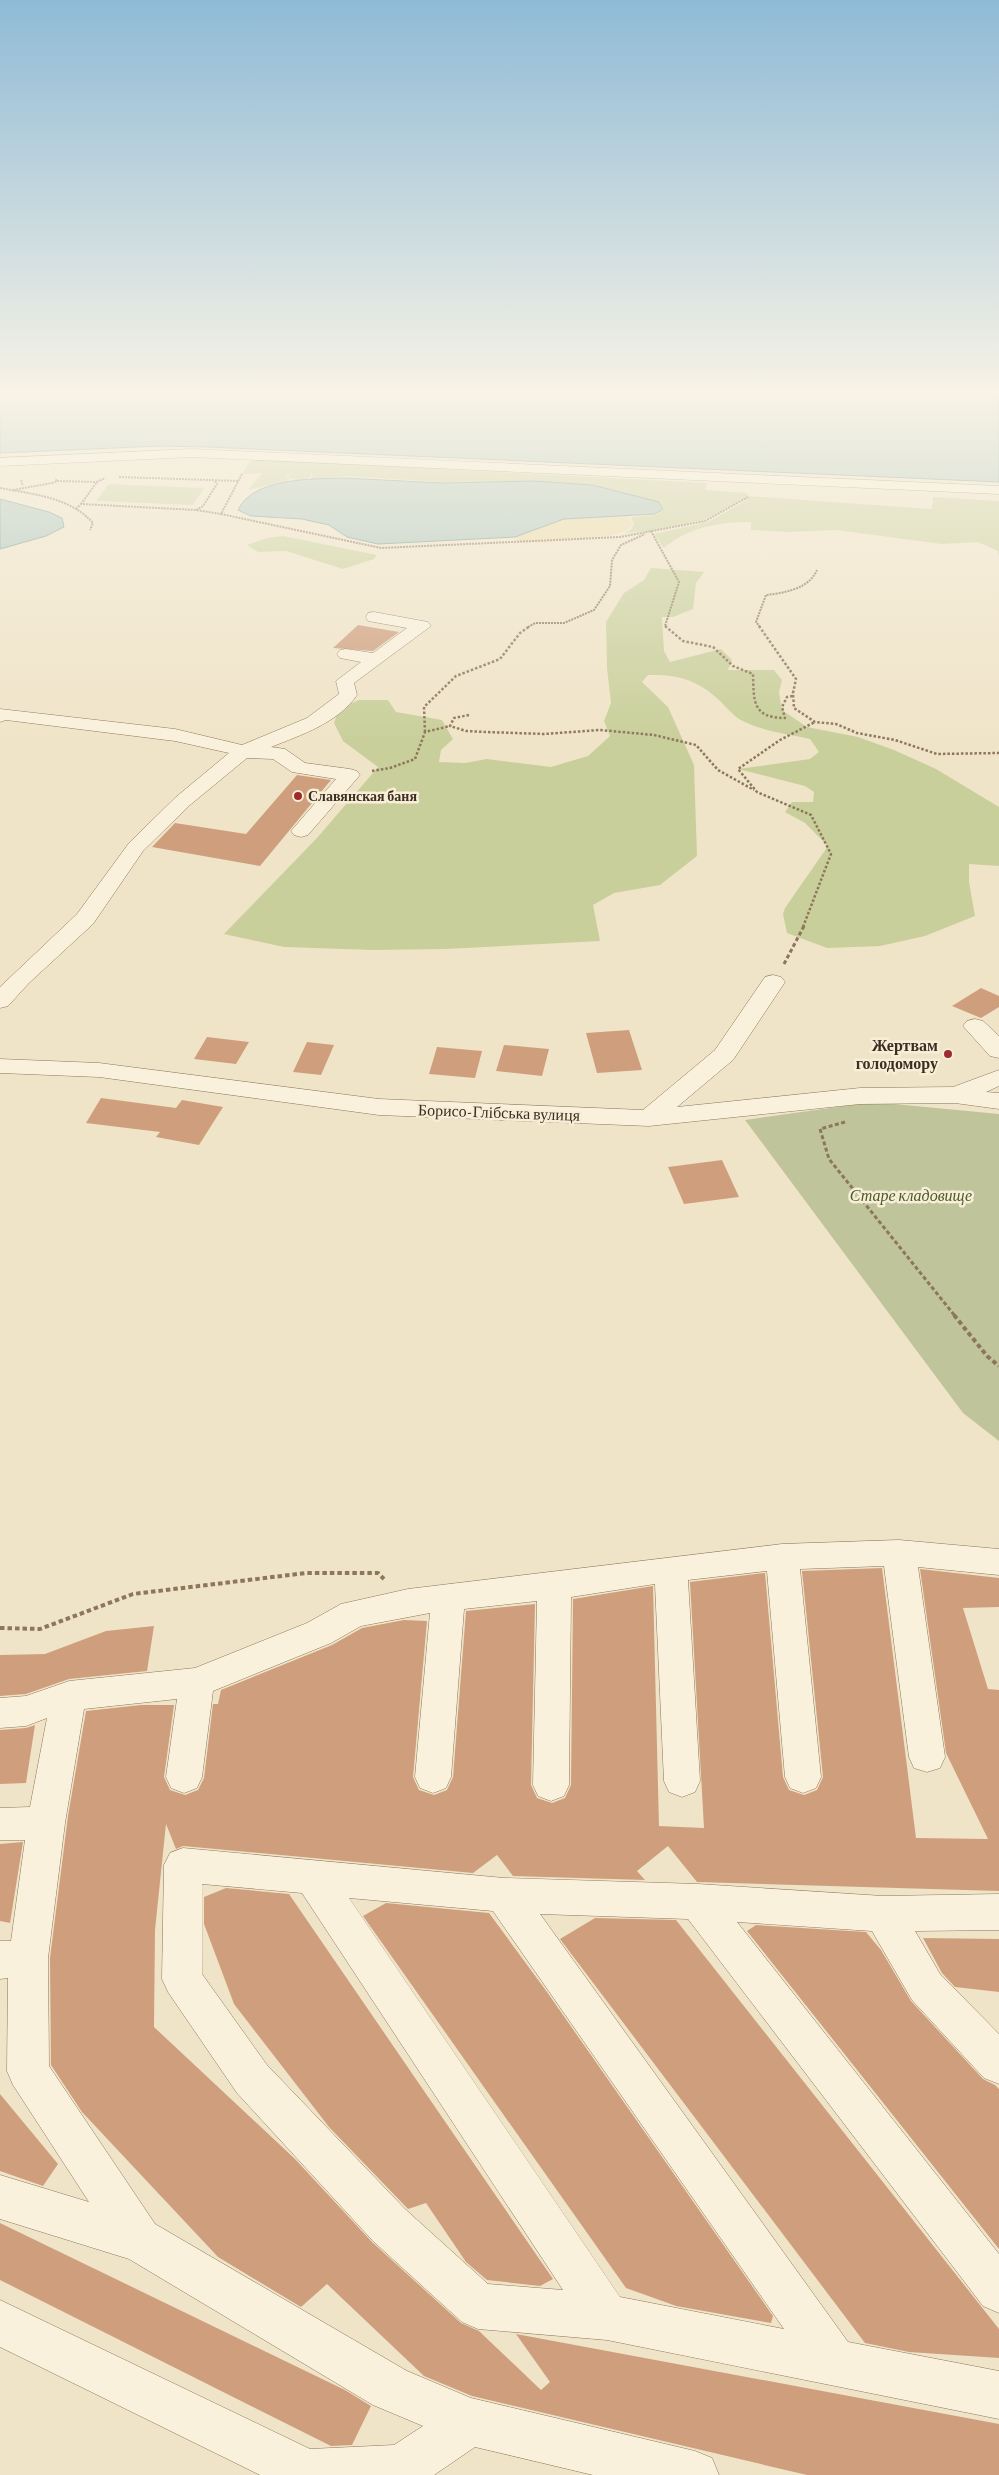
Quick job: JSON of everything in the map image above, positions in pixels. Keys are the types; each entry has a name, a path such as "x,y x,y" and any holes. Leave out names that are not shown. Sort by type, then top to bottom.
{"street":[{"path":"0,1001 21,978 85,919 136,847 182,801 244,752 317,720 348,695 345,681 422,626 374,617"},
{"path":"346,654 376,659"},
{"path":"0,716 2,714 175,735 244,752 278,753 299,768 350,775"},
{"path":"301,831 350,775"},
{"path":"649,1118 724,1055 773,982"},
{"path":"975,1026 999,1051"},
{"name":"Борисо-Глібська вулиця","path":"0,1066 99,1070 379,1108 649,1118 860,1096 955,1095 999,1101"},
{"path":"955,1095 999,1077"},
{"path":"899,1553 927,1757"},
{"path":"0,1713 26,1711 69,1696 197,1682 319,1633 353,1614 408,1602 554,1586 671,1569 782,1557 899,1553 999,1562"},
{"path":"782,1557 803,1777"},
{"path":"671,1569 682,1781"},
{"path":"551,1785 554,1586"},
{"path":"433,1777 448,1597"},
{"path":"184,1777 197,1682"},
{"path":"69,1696 46,1823 14,1959 28,2071 139,2240"},
{"path":"0,1824 46,1823"},
{"path":"999,1912 883,1914 698,1902 504,1895 183,1865 182,1979 252,2079 389,2225 478,2306 607,2317 999,2395"},
{"path":"313,1877 607,2317"},
{"path":"504,1895 836,2364"},
{"path":"698,1902 999,2290"},
{"path":"883,1914 926,1987 999,2064"},
{"path":"0,2197 139,2240 390,2388 470,2422 695,2475"},
{"path":"0,2323 308,2473 401,2469 470,2422"}],"path":[{"path":"81,512 88,515 93,523 90,530"},
{"path":"205,512 381,548 620,536 705,521 724,512"},
{"path":"651,531 679,582 665,626 683,640 713,647 733,666 752,674 753,699 765,713 778,718 786,718 782,707 787,696 793,696"},
{"path":"350,775 390,768 415,759 425,732 424,707 456,676 500,659 520,633 535,623 564,623 594,610 610,586 612,560 621,545 651,531"},
{"path":"817,570 816,575 809,581 777,595 766,595 756,622 796,679 793,696 794,708 815,722 836,724 857,733 895,740 937,754 999,753"},
{"path":"450,726 454,718 469,715"},
{"path":"757,792 738,769 780,740 815,722"},
{"path":"425,732 450,726 466,731 486,732 544,734 600,730 654,735 696,745 718,770 757,792 811,815 831,854 823,882 794,948 773,982"},
{"path":"848,1121 820,1128 829,1159 987,1356 999,1366"},
{"path":"0,1628 40,1629 133,1594 306,1573 378,1573"}],"green space":[{"path":"661,512 720,512 703,520 650,531 624,533 631,530 634,524 631,517 656,515"},
{"path":"727,512 999,512 999,557 998,551 978,542 942,544 836,530 787,532 751,530 751,522 727,523 705,527 684,535 664,548 654,534 708,522"},
{"path":"283,536 377,555 374,559 343,569 286,551 258,552 247,545 267,538"},
{"path":"651,568 704,572 696,583 693,609 673,617 662,617 664,651 670,662 721,649 732,660 728,670 774,670 782,680 779,692 782,710 807,727 858,737 894,750 936,769 999,807 999,866 969,864 969,882 975,916 925,936 880,946 827,948 787,933 783,914 785,908 828,846 805,823 785,812 792,802 813,802 814,792 805,786 738,769 810,759 819,752 810,739 765,729 739,719 711,693 695,683 678,677 648,675 642,682 668,707 694,765 697,856 660,885 614,893 593,905 600,941 446,949 373,950 284,947 224,934 317,838 378,767 343,741 334,723 339,708 359,700 388,700 396,712 442,720 453,739 441,750 439,762 465,763 487,759 551,767 588,756 610,736 604,721 611,703 607,668 606,622 624,593 644,580"},
{"name":"Старе кладовище","path":"873,1102 999,1114 999,1441 963,1413 745,1120"}],"sand":[{"path":"629,516 633,524 626,530 615,534 584,540 527,543 519,542 515,537 564,519"}],"water":[{"path":"0,512 47,512 62,518 64,527 46,536 0,549"},
{"path":"241,512 659,512 655,514 564,519 515,537 378,544 347,537 329,525 302,519 251,516"}],"building":[{"path":"358,625 399,632 373,651 333,648"},
{"path":"297,775 331,780 260,866 152,847 175,823 246,834"},
{"path":"981,988 999,996 999,1007 981,1018 952,1006"},
{"path":"629,1030 642,1070 597,1073 586,1033"},
{"path":"207,1037 249,1042 236,1064 194,1059"},
{"path":"307,1042 334,1045 321,1075 293,1072"},
{"path":"504,1045 549,1049 542,1076 496,1071"},
{"path":"437,1047 482,1051 475,1078 429,1074"},
{"path":"101,1098 176,1108 182,1100 223,1107 199,1145 156,1137 160,1132 86,1123"},
{"path":"722,1160 739,1197 684,1204 668,1167"},
{"path":"882,1568 916,1838 988,1839 946,1753 920,1569 999,1578 999,1607 963,1608 988,1689 999,1690 999,1891 697,1882 668,1846 637,1871 645,1880 513,1876 497,1855 473,1873 183,1846 176,1849 166,1824 155,1930 154,2027 295,2159 372,2242 461,2323 479,2331 541,2390 550,2382 516,2334 999,2424 999,2475 807,2475 472,2396 424,2376 327,2284 301,2307 218,2257 82,2112 51,2065 50,1958 68,1816 86,1711 141,1705 174,1705 164,1777 170,1790 185,1795 198,1790 204,1778 213,1704 218,1704 221,1690 332,1645 362,1628 404,1620 427,1621 413,1777 419,1790 434,1795 447,1790 453,1777 466,1611 535,1604 531,1785 537,1798 552,1803 565,1798 571,1785 573,1599 653,1586 659,1826 704,1828 690,1582 765,1573 783,1777 789,1790 804,1795 817,1790 823,1777 802,1571"},
{"path":"154,1626 147,1671 69,1679 26,1694 0,1696 0,1655 45,1654 106,1631"},
{"path":"35,1725 26,1783 0,1784 0,1730 26,1728"},
{"path":"23,1842 10,1923 0,1921 0,1844"},
{"path":"226,1888 289,1894 553,2279 540,2286 487,2280 466,2262 426,2203 408,2209 329,2127 234,2004 204,1924 204,1897"},
{"path":"386,1903 489,1913 547,1992 773,2316 771,2323 676,2306 626,2288 363,1916"},
{"path":"595,1918 676,1920 999,2329 999,2358 909,2352 865,2343 560,1939"},
{"path":"756,1925 866,1932 881,1950 911,2001 983,2079 999,2089 999,2249 747,1931"},
{"path":"923,1938 999,1939 999,1992 955,1987 942,1973"},
{"path":"0,2094 58,2164 43,2186 0,2171"},
{"path":"0,2223 345,2390 371,2406 352,2445 331,2446 0,2280"}],"place":[{"name":"Славянская баня","path":"298,796"},
{"name":"Жертвам голодомору","path":"948,1054"}]}
